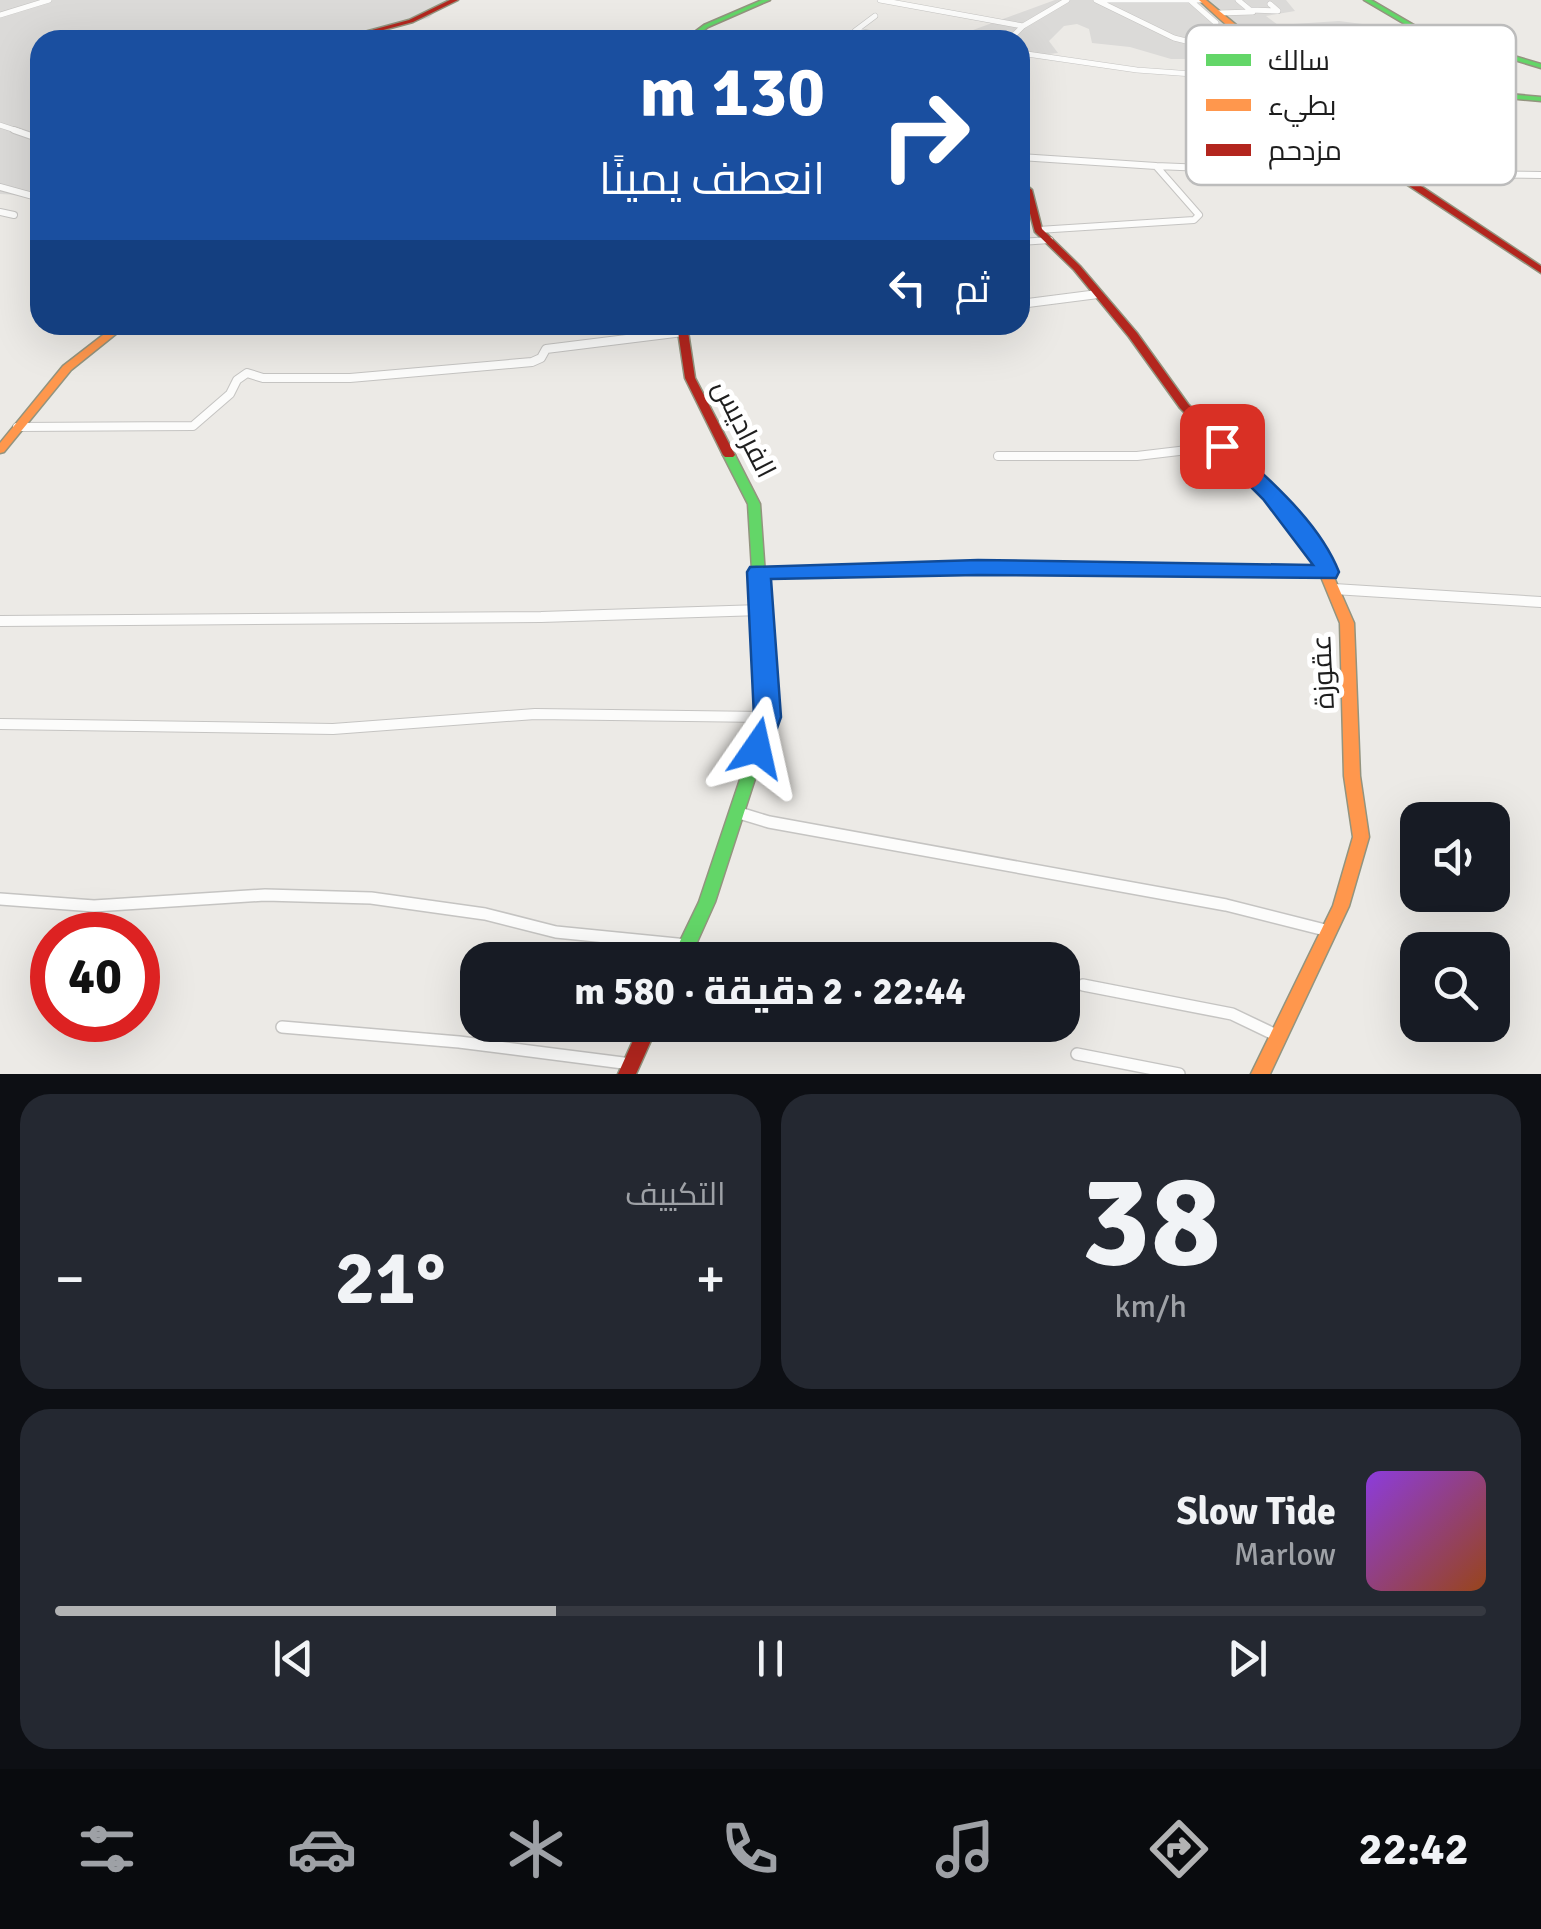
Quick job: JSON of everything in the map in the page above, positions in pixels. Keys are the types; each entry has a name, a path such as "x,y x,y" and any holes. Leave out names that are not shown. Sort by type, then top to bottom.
{"street":[{"path":"0,15 49,0"},
{"path":"377,30 412,21 455,0"},
{"path":"701,30 766,0"},
{"path":"880,0 1022,26"},
{"path":"1018,30 1068,0"},
{"path":"1096,0 1202,0 1217,18"},
{"path":"1096,0 1186,44"},
{"path":"1190,0 1226,25"},
{"path":"1238,0 1256,12"},
{"path":"1367,0 1409,25"},
{"path":"1217,18 1278,11 1270,4"},
{"path":"857,30 875,16"},
{"path":"1174,38 1186,41"},
{"path":"1030,54 1186,74"},
{"path":"1516,59 1541,66"},
{"path":"1516,97 1541,99"},
{"path":"0,125 30,136"},
{"path":"1030,158 1186,167"},
{"path":"1030,198 1038,230 1199,218 1156,166"},
{"path":"1414,185 1541,270"},
{"path":"0,187 30,195"},
{"path":"0,212 14,214"},
{"name":"عقوزة","path":"1038,230 1098,294 1184,406 1270,494 1321,556 1347,623 1352,776 1361,837 1341,906 1260,1074"},
{"path":"1030,241 1050,240"},
{"path":"1030,303 1098,294"},
{"path":"0,450 67,368 109,335"},
{"path":"17,427 68,431 114,425 193,426 230,394 246,373 263,378 350,378 532,362 541,358 546,349 642,335"},
{"name":"الفراديس","path":"684,335 690,378 754,504 768,717 706,902 687,942"},
{"path":"998,456 1136,456 1222,446"},
{"path":"758,572 978,568 1327,572"},
{"path":"1334,589 1541,602"},
{"path":"0,621 541,617 761,610"},
{"path":"0,724 333,729 535,714 768,717"},
{"path":"736,812 769,822 1226,905 1329,931"},
{"path":"0,899 94,906 265,895 371,898 485,914 556,932 656,942"},
{"path":"1083,985 1232,1014 1278,1036"},
{"path":"282,1027 459,1042 629,1069 642,1042"},
{"path":"1077,1054 1179,1074"}],"shaded area":[{"path":"0,0 447,0 429,18 383,30 30,30 30,196 0,194"},
{"path":"1055,0 1286,0 1295,11 1266,16 1278,25 1186,25 1186,59 1092,43 1089,29 1077,24 1064,26 1049,41 1058,53 1030,56 1030,30 973,30"},
{"path":"1339,21 1370,25 1278,25"}],"traffic: fast":[{"path":"701,30 767,0"},
{"path":"1367,0 1410,25"},
{"path":"1516,59 1541,66"},
{"path":"1516,97 1541,99"},
{"path":"688,942 707,902 768,717 754,504 729,455"}],"traffic: slow":[{"path":"1202,0 1233,25"},
{"path":"0,450 67,368 109,335"},
{"path":"1260,1074 1341,906 1361,837 1352,776 1347,623 1316,550"}],"traffic: jam":[{"path":"376,30 411,21 455,0"},
{"path":"1414,185 1541,270"},
{"path":"1030,198 1038,230 1077,268 1133,335 1184,406 1270,494 1316,550"},
{"path":"684,335 690,378 729,455"},
{"path":"627,1074 641,1042"}],"route":[{"path":"757,748 768,717 758,572 978,568 1327,572 1321,556 1270,494 1222,446"}]}
